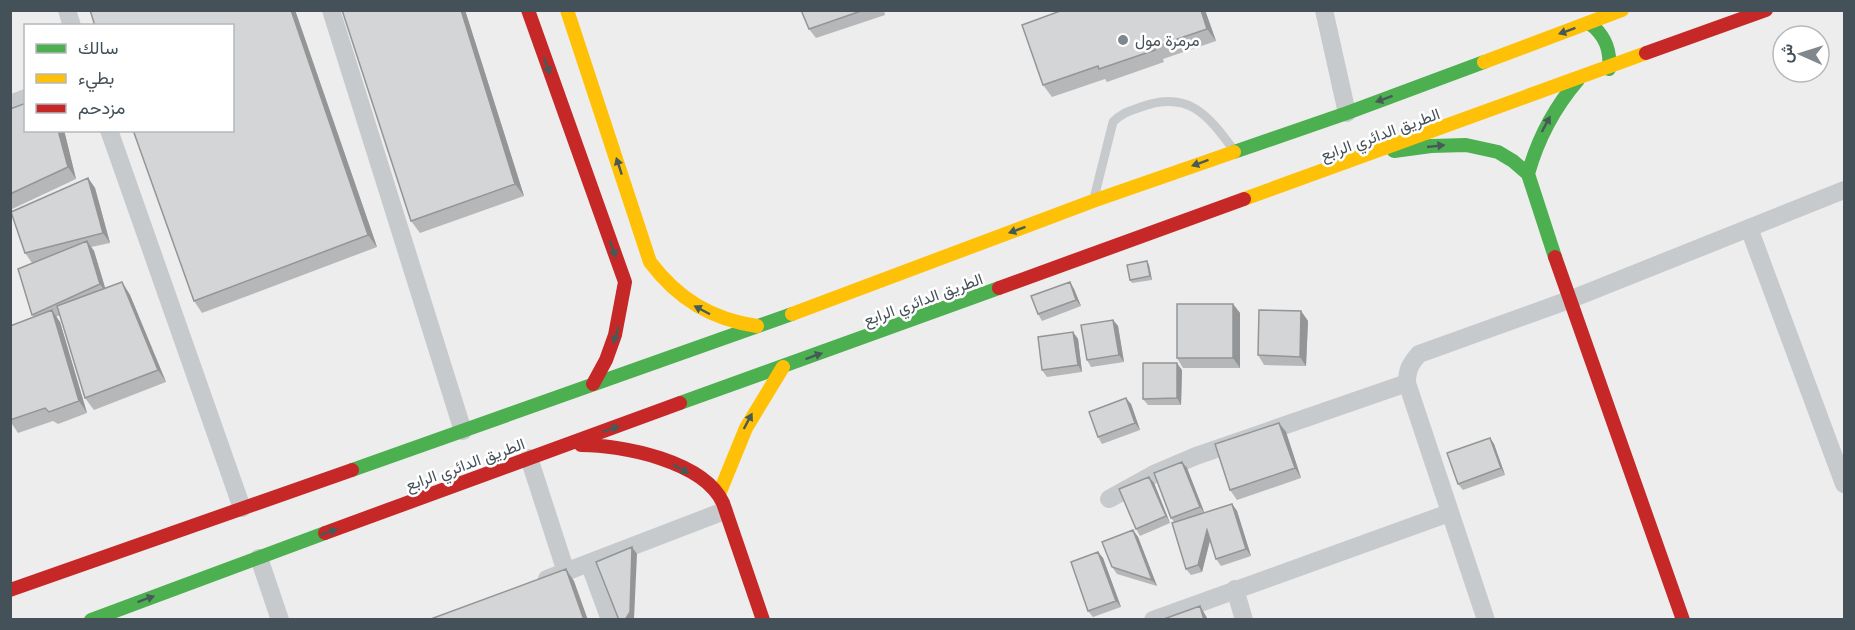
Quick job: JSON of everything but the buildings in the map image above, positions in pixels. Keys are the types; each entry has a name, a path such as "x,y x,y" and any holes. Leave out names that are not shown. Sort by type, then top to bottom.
{"main road":[{"path":"528,10 625,282 624,301 615,338 608,357 593,384"},
{"path":"567,10 650,262 670,287 696,307 726,320 758,327"},
{"name":"الطريق الدائري الرابع","path":"91,620 564,445 1609,69 1766,10"},
{"name":"الطريق الدائري الرابع","path":"10,590 758,327 1094,201 1347,113 1613,12"},
{"path":"1701,19 1714,30"},
{"path":"1589,23 1597,27 1607,42 1610,51 1609,69"},
{"path":"1528,174 1533,153 1546,124 1563,96 1578,80"},
{"path":"1378,152 1452,145 1478,145 1504,155 1528,174 1569,300 1683,620"},
{"path":"721,503 732,456 745,427 756,406 783,367"},
{"path":"564,445 591,444 619,447 646,454 697,477 721,503 763,620"}],"street":[{"path":"331,10 463,431"},
{"path":"1324,10 1347,113"},
{"path":"110,132 242,508"},
{"path":"1486,620 1407,383 1407,371 1412,362 1419,354 1569,300 1845,190"},
{"path":"1749,228 1843,476"},
{"path":"1109,499 1156,473 1196,456 1407,383"},
{"path":"529,458 566,572"},
{"path":"533,584 589,563 721,503"},
{"path":"1152,620 1449,513"},
{"path":"259,558 280,620"},
{"path":"589,563 610,620"},
{"path":"1235,589 1244,620"}],"lane":[{"path":"1094,201 1113,122 1119,115 1157,101 1187,104 1198,108 1215,124 1235,151"}],"traffic: fast":[{"path":"1589,23 1606,43 1609,69"},
{"path":"1234,152 1484,62"},
{"path":"1528,174 1548,124 1561,101 1578,80"},
{"path":"1394,151 1431,146 1466,145 1498,152 1513,161 1528,174 1555,257"},
{"path":"680,403 999,288"},
{"path":"352,470 792,314"},
{"path":"91,620 325,533"}],"traffic: slow":[{"path":"567,10 650,262 672,287 697,305 725,318 757,326"},
{"path":"1484,62 1622,10"},
{"path":"1244,199 1646,53"},
{"path":"792,314 1093,201 1234,152"},
{"path":"719,494 746,428 783,367"}],"traffic: jam":[{"path":"528,10 625,282 615,335 606,360 593,384"},
{"path":"1646,53 1766,10"},
{"path":"999,288 1244,199"},
{"path":"1555,257 1683,620"},
{"path":"325,533 680,403"},
{"path":"581,445 618,448 660,458 699,476 713,488 723,503 763,620"},
{"path":"10,590 352,470"}],"place":[{"name":"مرمرة مول","path":"1123,40"}]}
